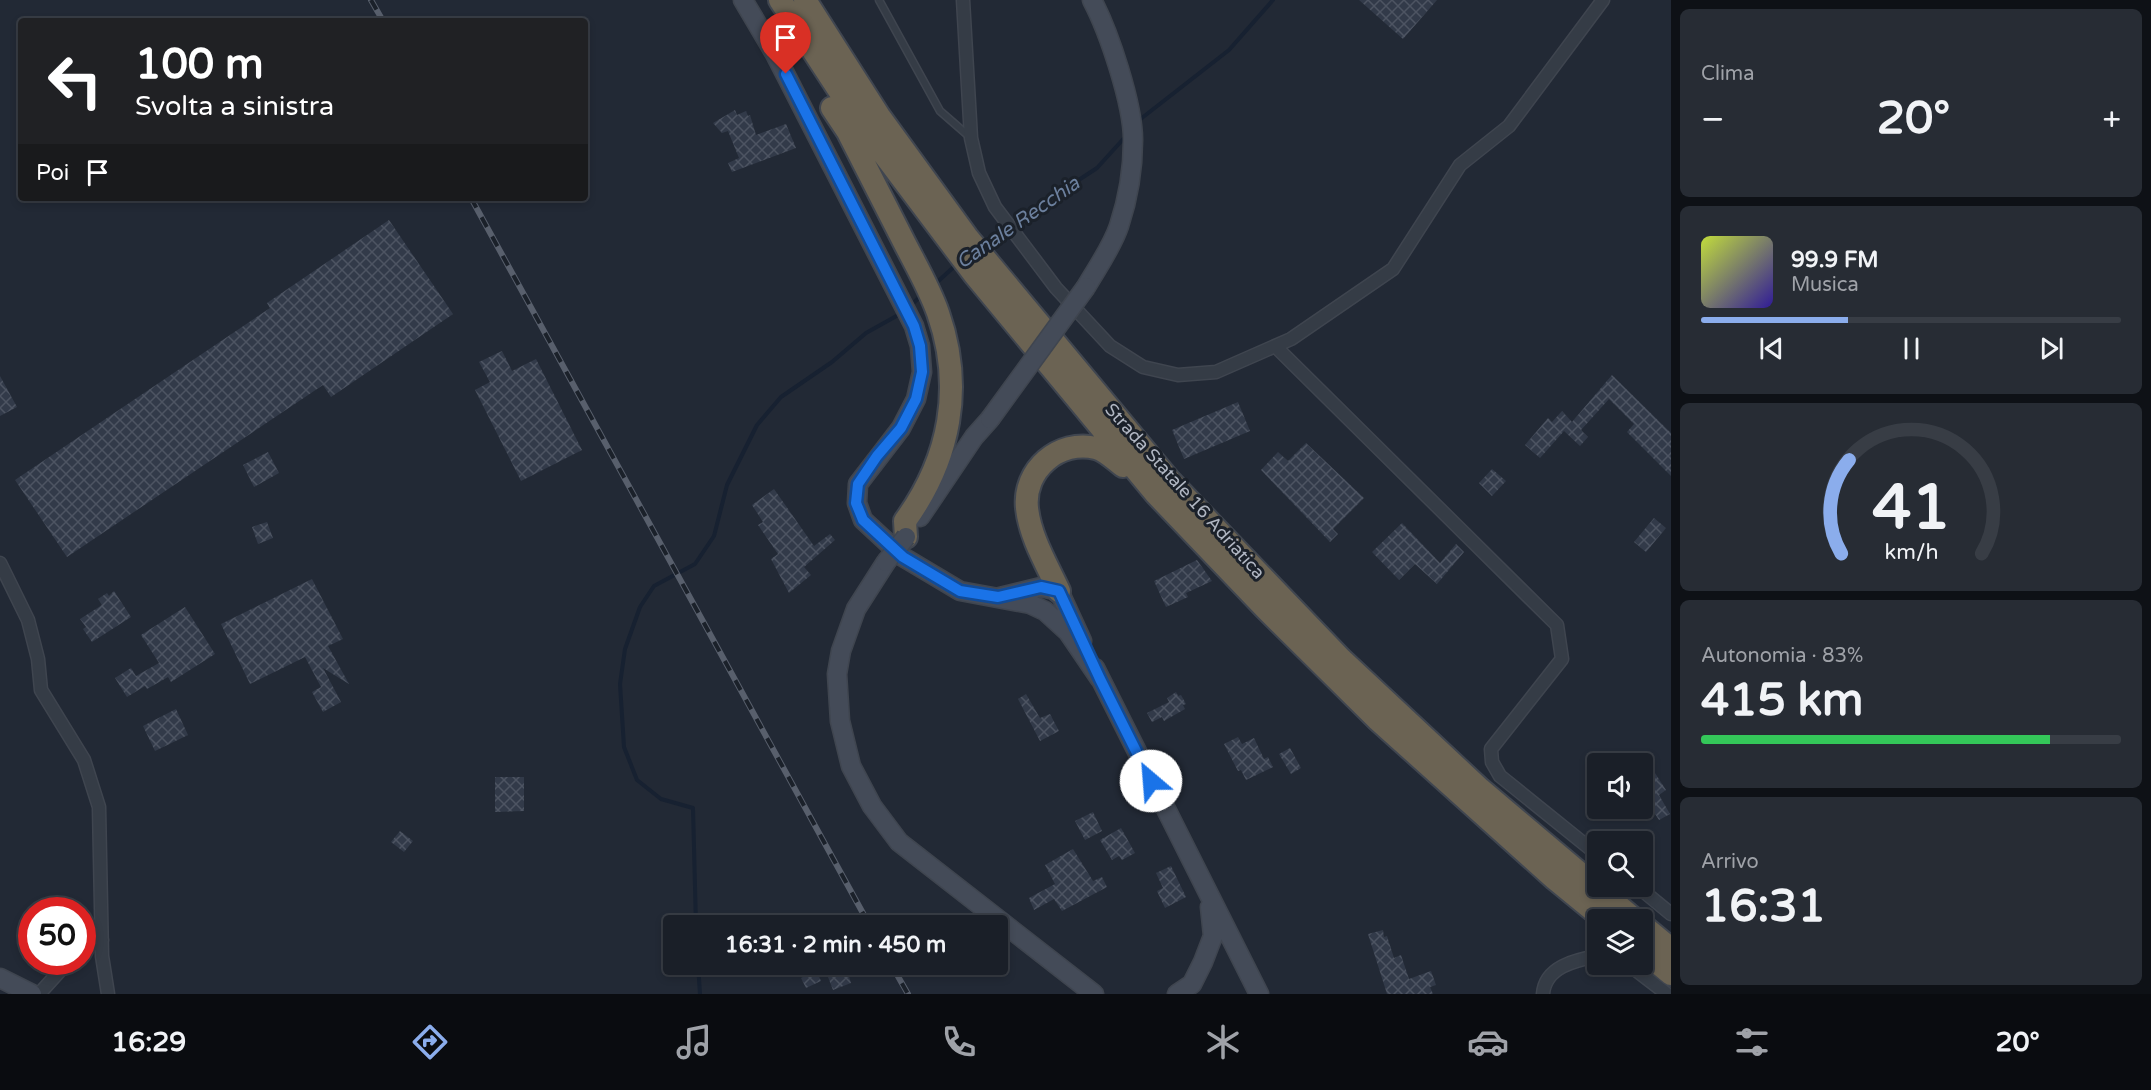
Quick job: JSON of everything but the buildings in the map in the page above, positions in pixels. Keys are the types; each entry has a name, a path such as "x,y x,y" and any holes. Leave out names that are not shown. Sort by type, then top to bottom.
{"highway":[{"path":"764,0 848,132 938,312 948,350 951,389 948,429 937,467 920,500 905,521 906,537"},
{"name":"Strada Statale 16 Adriatica","path":"780,0 861,124 960,241"},
{"name":"Strada Statale 16 Adriatica","path":"805,0 960,241 1156,494 1265,608 1377,719 1546,872 1591,909"},
{"name":"Strada Statale 16 Adriatica","path":"980,268 1170,481 1341,659 1480,789 1622,909"},
{"path":"1059,591 1036,541 1027,507 1030,482 1049,456 1073,446 1097,448 1114,458 1156,494"},
{"path":"1653,934 1671,949"},
{"path":"1653,959 1671,974"}],"main road":[{"path":"743,0 775,54 914,326 920,346 922,372 916,399 901,428 877,456 858,484 856,503 863,520 903,557 960,591 1030,604 1045,612 1068,632 1100,679"},
{"path":"1092,0 1104,22 1126,96 1133,138 1127,195 1119,228 1086,287 974,437 906,537 886,562 856,609 841,651 837,674 840,721 851,766 872,806 899,842 1094,994"},
{"path":"998,597 1041,587 1059,591"},
{"path":"1030,604 1048,600 1059,591"},
{"path":"1059,591 1100,679 1258,994"},
{"path":"1177,994 1192,984 1213,936 1210,909 1203,883"},
{"path":"0,978 32,994"}],"street":[{"path":"964,3 971,138 979,173 995,207 1056,288 1110,346 1143,367 1178,375 1216,372 1291,339 1393,269 1460,165 1509,126 1596,6 1603,0"},
{"path":"1276,346 1557,625 1562,659 1491,749 1492,762 1500,776 1587,846"},
{"path":"0,563 28,620 38,659 41,690 84,760 99,807 102,940 108,994"},
{"path":"1650,897 1671,914"},
{"path":"96,943 102,940"},
{"path":"1543,994 1552,972 1575,960 1587,958"},
{"path":"39,994 56,975"},
{"path":"1642,975 1667,994"}],"lane":[{"path":"879,0 940,111 971,138"}],"waterway":[{"name":"Canale Recchia","path":"1138,121 1229,50 1273,0"},
{"name":"Canale Recchia","path":"981,244 1097,168 1126,136"},
{"name":"Canale Recchia","path":"934,285 957,264"},
{"name":"Canale Recchia","path":"909,307 923,294"},
{"name":"Canale Recchia","path":"696,915 693,808 661,799 637,780 624,747 620,684 625,649 640,607 654,586 695,564 714,536 727,485 757,425 781,397 832,362 866,333 900,314"},
{"name":"Canale Recchia","path":"699,975 700,994"}],"railway":[{"path":"371,0 381,18"},
{"path":"473,201 864,915"},
{"path":"897,975 908,994"}],"route":[{"path":"786,74 914,326 920,346 922,372 916,399 901,428 877,456 858,484 856,503 863,520 903,557 960,591 998,597 1041,587 1059,591 1151,781"}]}
